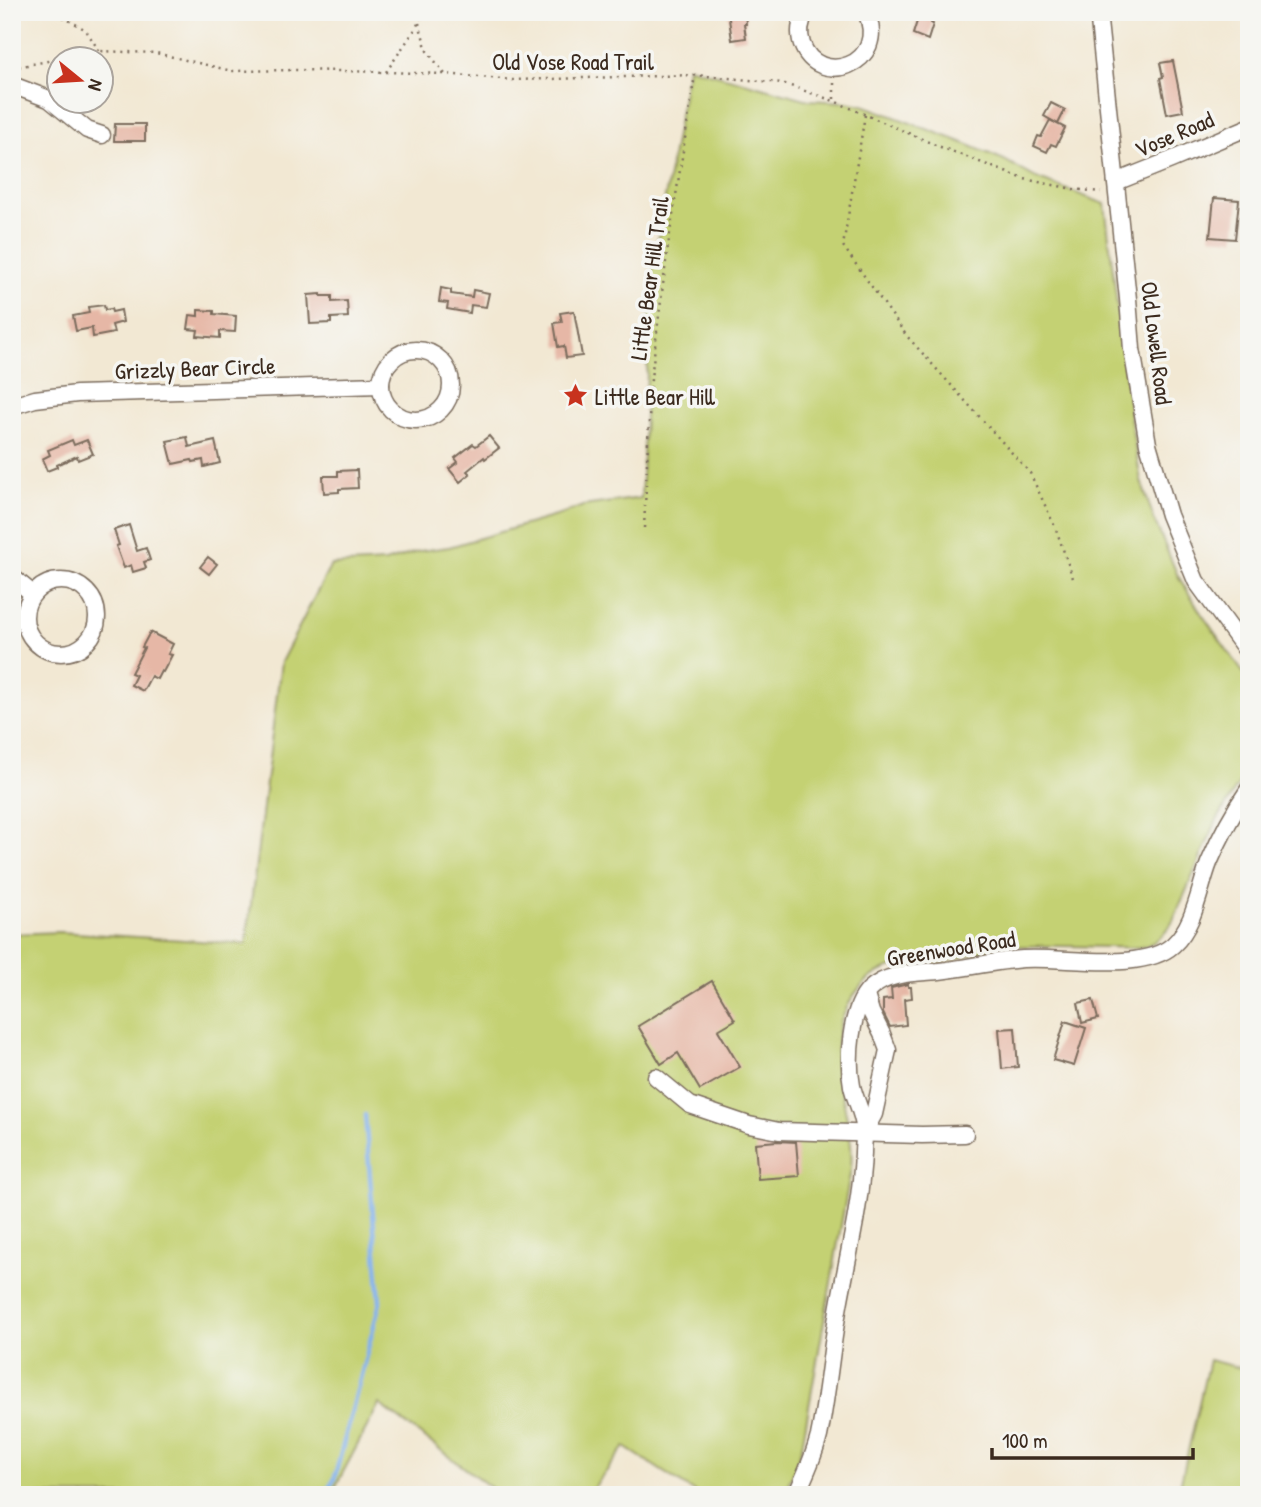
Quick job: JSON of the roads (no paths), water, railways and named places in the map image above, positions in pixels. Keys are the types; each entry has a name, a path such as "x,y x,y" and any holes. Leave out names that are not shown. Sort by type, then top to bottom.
{"street":[{"path":"806,12 800,26 804,50 822,65 835,68 856,62 870,44 872,33 866,12"},
{"name":"Old Lowell Road","path":"1098,12 1132,349 1149,444 1169,515 1196,581 1249,654"},
{"path":"12,85 49,99 87,130 102,135"},
{"name":"Vose Road","path":"1116,188 1171,160 1249,127"},
{"path":"420,349 434,354 444,364 451,385 448,399 439,411 427,418 412,419 398,415 388,405 381,385 384,371 392,358 405,351 420,349"},
{"name":"Grizzly Bear Circle","path":"12,406 57,395 381,385"},
{"path":"12,577 33,594"},
{"path":"64,580 85,590 93,599 97,610 94,633 88,642 78,650 66,654 42,649 32,640 24,617 26,604 33,594 52,581 64,580"},
{"name":"Greenwood Road","path":"796,1495 819,1437 838,1309 862,1180 864,1126 852,1085 850,1039 858,1008 869,990 881,981 902,974 1023,959 1133,961 1166,950 1182,935 1220,837 1249,789"},
{"path":"864,1132 874,1114 888,1050 866,995"},
{"path":"656,1077 690,1105 749,1125 779,1131 965,1134"}],"waterway":[{"path":"324,1495 334,1480 380,1302 365,1115"}],"place":[{"name":"Little Bear Hill","path":"575,396"}]}
